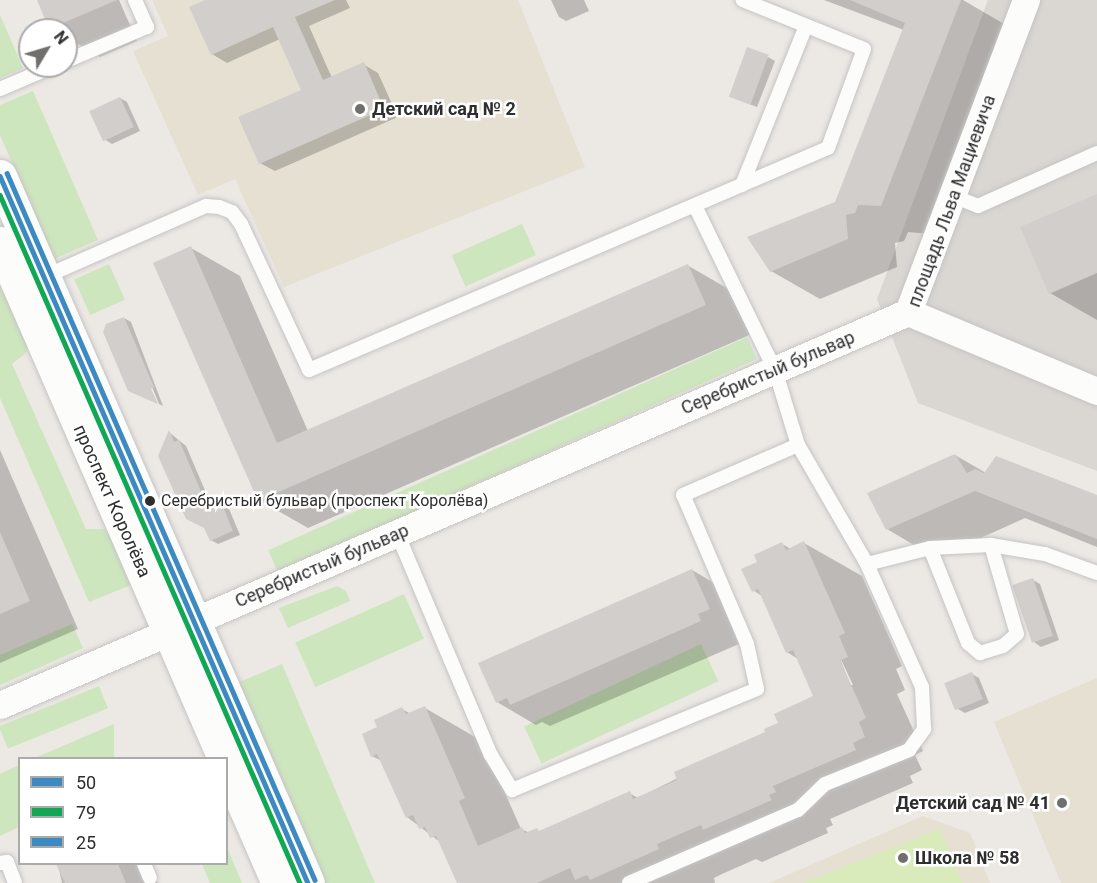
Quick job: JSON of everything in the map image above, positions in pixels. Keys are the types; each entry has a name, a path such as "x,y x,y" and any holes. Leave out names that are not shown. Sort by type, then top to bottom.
{"street":[{"name":"площадь Льва Мациевича","path":"1026,0 908,312 1097,391"},
{"name":"проспект Королёва","path":"0,176 18,267 182,627 308,883"},
{"name":"Серебристый бульвар","path":"0,705 908,312"},
{"name":"проспект Королёва","path":"182,627 223,757"},
{"path":"228,769 278,883"}],"lane":[{"path":"78,56 147,27 135,0"},
{"path":"18,267 206,207 219,207 232,212 242,224 309,370 828,148 864,50 743,0"},
{"path":"742,185 806,26"},
{"path":"0,89 26,78"},
{"path":"953,196 978,206 1097,153"},
{"path":"629,883 798,810 825,784 909,750 924,729 922,687 867,564 798,445 775,370 695,206"},
{"path":"397,533 491,755 512,789 757,688 747,644 683,495 798,445"},
{"path":"867,564 886,556 930,548 991,545 1045,554 1097,573"},
{"path":"930,548 968,643 980,653 1003,646 1017,634 991,545"},
{"path":"9,861 15,883"},
{"path":"144,865 150,878"}],"shaded area":[{"name":"Детский сад № 2","path":"152,0 518,0 585,167 284,287 235,179 198,195 133,51 168,36"},
{"path":"988,0 1097,0 1097,471 918,403 877,299"},
{"name":"Детский сад № 41","path":"1097,678 1097,883 1061,883 994,722"},
{"name":"Школа № 58","path":"923,816 970,833 990,883 769,883"}],"green space":[{"path":"0,15 18,56 18,70 0,78"},
{"path":"33,91 98,240 54,259 0,135 0,105"},
{"path":"522,224 536,255 465,286 452,255"},
{"path":"109,264 125,300 90,315 74,279"},
{"path":"0,286 27,345 26,353 12,364 86,529 104,529 110,535 131,585 89,602 0,398"},
{"path":"747,337 757,359 278,572 268,550"},
{"path":"337,586 346,591 350,601 288,628 279,608"},
{"path":"404,594 424,639 315,687 295,642"},
{"path":"72,624 83,648 0,685 0,655"},
{"path":"701,644 718,681 542,764 524,726"},
{"path":"282,664 375,883 321,883 236,684"},
{"path":"99,686 108,708 8,749 0,726"},
{"path":"114,724 114,757 37,757"},
{"path":"18,765 18,827 0,836 0,774"},
{"path":"940,829 962,883 803,883"},
{"path":"228,849 242,883 210,883 202,865 228,865"}],"building":[{"path":"37,0 117,0 75,18 44,18"},
{"path":"205,0 335,0 295,17 323,80 364,62 384,109 259,164 238,117 301,90 273,27 211,55 189,7"},
{"path":"850,0 961,0 881,206 858,205 855,213 846,215 848,239 770,272 747,237 835,202 905,23"},
{"path":"747,47 769,55 750,105 729,97"},
{"path":"120,97 134,127 103,141 89,111"},
{"path":"1097,194 1097,273 1049,294 1020,227"},
{"path":"191,246 277,443 688,264 706,305 258,501 153,263"},
{"path":"124,317 154,387 151,389 158,404 128,391 103,332 106,324"},
{"path":"169,430 174,442 179,440 209,510 222,504 233,531 210,541 204,528 186,519 158,456"},
{"path":"955,454 967,473 975,469 984,473 996,456 1097,495 1097,539 975,491 886,530 867,493"},
{"path":"0,532 30,601 0,614"},
{"path":"804,541 845,633 839,636 848,657 840,660 866,718 859,722 865,737 853,743 856,750 773,786 776,792 769,795 772,800 703,830 701,825 657,844 659,849 590,880 587,875 575,880 570,868 537,883 457,883 436,836 430,838 425,827 419,829 413,815 406,818 377,754 371,757 362,734 377,727 374,720 402,707 406,714 425,706 465,798 459,801 478,846 522,827 525,833 537,828 539,831 630,791 633,799 677,780 674,772 765,732 764,729 778,723 774,714 813,696 793,650 786,653 758,589 752,592 741,569 757,562 754,555 782,542 786,550"},
{"path":"692,569 710,609 698,614 701,621 510,705 507,698 496,703 478,663"},
{"path":"1033,578 1053,636 1032,643 1012,585"},
{"path":"972,672 983,699 955,710 944,683"},
{"path":"56,865 118,865 126,883 65,883"}],"transit line":[{"name":"25","path":"7,173 315,880"},
{"name":"50","path":"0,176 308,883"},
{"name":"79","path":"0,195 300,883"}],"place":[{"name":"Детский сад № 2","path":"360,109"},
{"name":"Серебристый бульвар (проспект Королёва)","path":"150,501"},
{"name":"Детский сад № 41","path":"1062,803"},
{"name":"Школа № 58","path":"903,858"}]}
